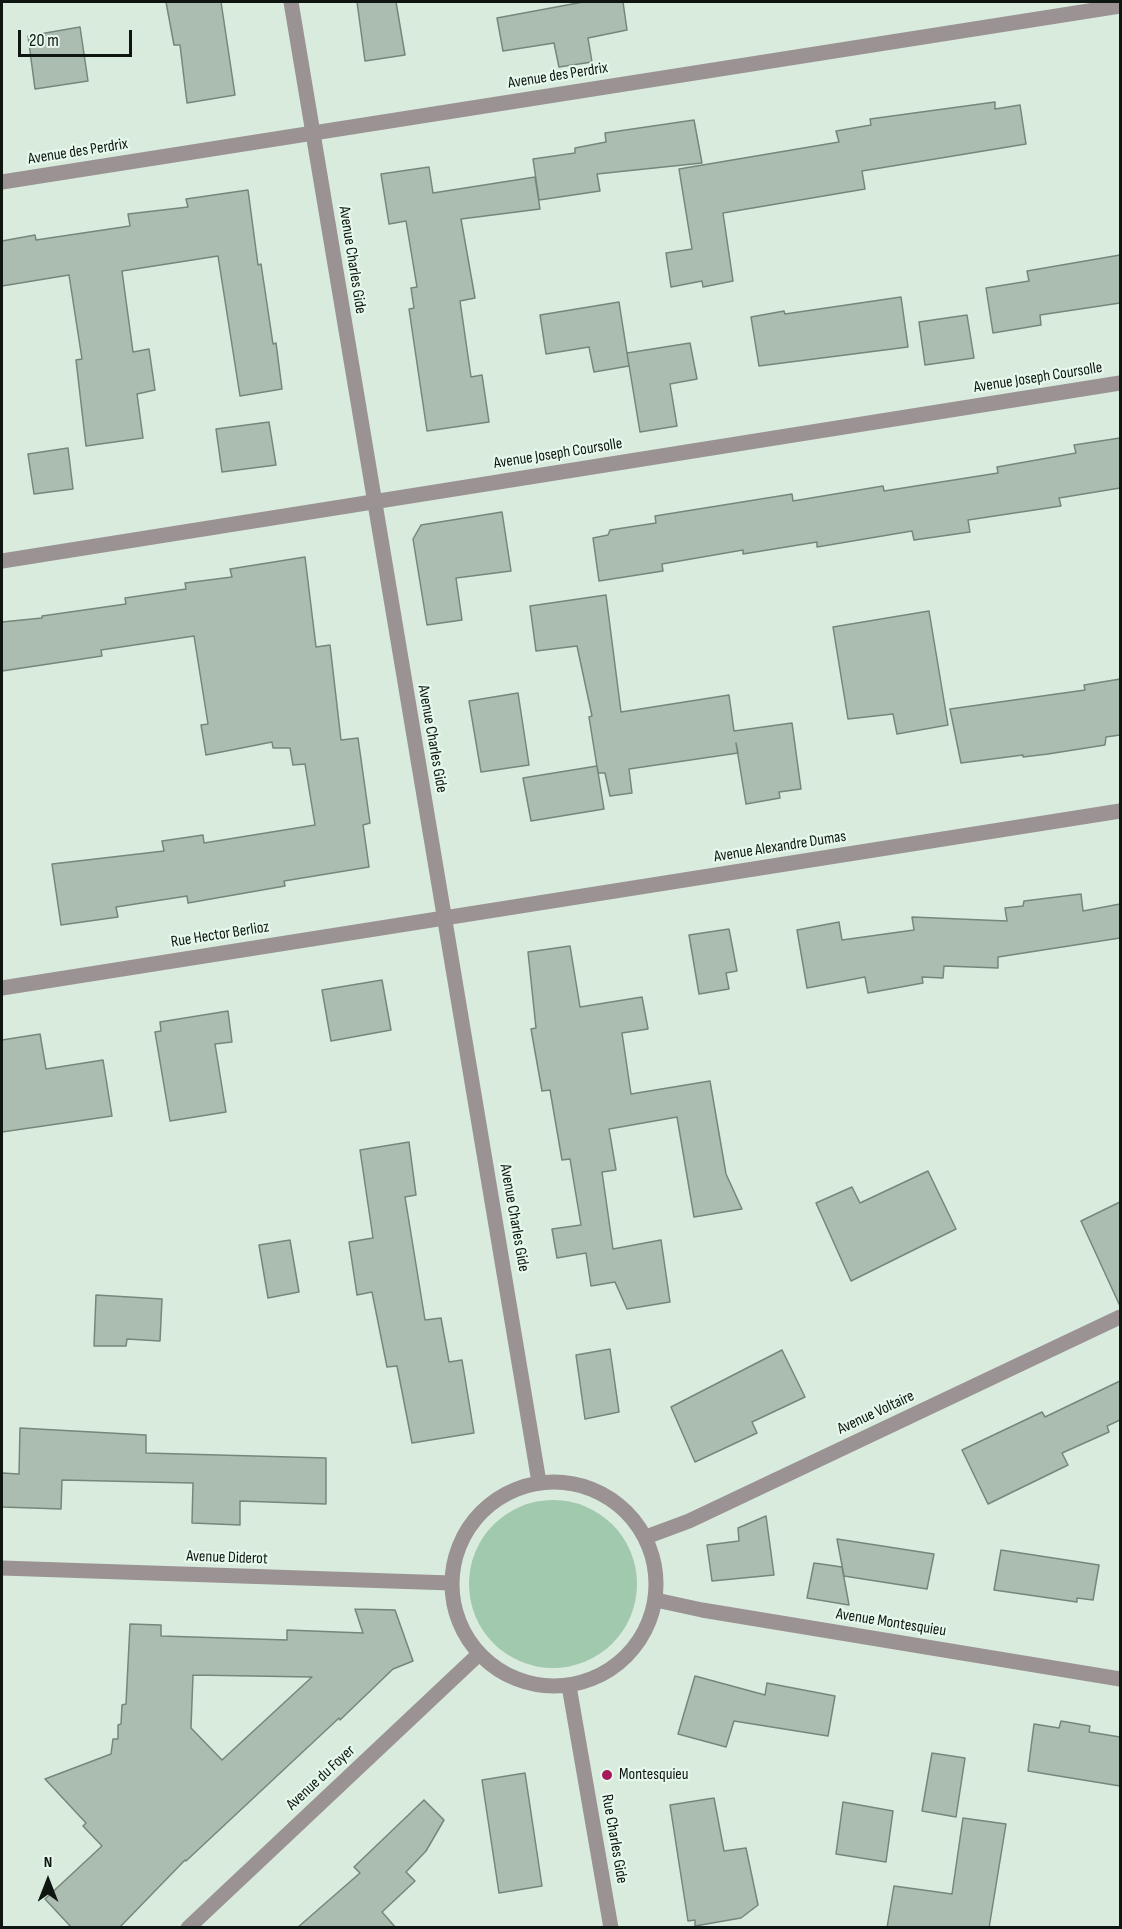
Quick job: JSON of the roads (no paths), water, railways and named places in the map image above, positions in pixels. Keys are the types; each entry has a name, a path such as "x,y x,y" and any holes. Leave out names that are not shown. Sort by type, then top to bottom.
{"street":[{"name":"Avenue Charles Gide","path":"291,2 539,1482"},
{"name":"Avenue des Perdrix","path":"2,182 1120,6"},
{"name":"Avenue Joseph Coursolle","path":"2,561 1120,383"},
{"name":"Avenue Alexandre Dumas","path":"445,918 1120,811"},
{"name":"Rue Hector Berlioz","path":"2,988 445,918"},
{"name":"Avenue Voltaire","path":"646,1537 689,1521 1120,1317"},
{"path":"539,1482 571,1483 601,1493 627,1511 646,1537 656,1568 656,1600 645,1631 626,1658 600,1676 569,1686 536,1685 505,1675 479,1654 464,1634 454,1609 451,1583 455,1554 468,1528 487,1506 511,1491 539,1482"},
{"name":"Avenue Diderot","path":"2,1568 451,1583"},
{"name":"Avenue Montesquieu","path":"656,1600 702,1610 1120,1679"},
{"name":"Avenue du Foyer","path":"188,1928 479,1654"},
{"name":"Rue Charles Gide","path":"569,1686 611,1928"}],"place":[{"name":"Montesquieu","path":"607,1775"}]}
